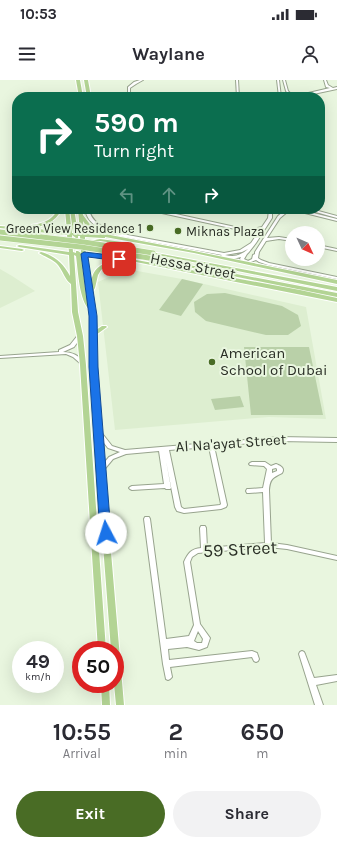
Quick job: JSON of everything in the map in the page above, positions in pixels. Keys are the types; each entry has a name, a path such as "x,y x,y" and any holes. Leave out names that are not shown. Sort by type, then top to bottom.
{"main road":[{"path":"78,80 80,92"},
{"path":"86,80 88,92"},
{"path":"0,227 26,227 42,224 55,218 57,214"},
{"path":"68,214 79,246 72,286"},
{"path":"73,214 84,296 92,312"},
{"path":"79,246 76,237 81,215"},
{"path":"81,215 88,226 96,232 134,242"},
{"path":"0,227 52,232 76,237 134,242 194,252 337,282"},
{"name":"Hessa Street","path":"0,232 84,242 153,253 337,289"},
{"path":"0,245 54,248 76,237"},
{"name":"Hessa Street","path":"0,238 74,246 149,258 337,295"},
{"path":"79,246 94,241 109,241 266,268"},
{"path":"0,245 33,251 52,257 64,268 72,286 83,363 102,641"},
{"path":"19,246 131,260 337,300"},
{"path":"78,254 89,294 92,312 101,470 114,641"},
{"path":"89,294 92,291 95,276 100,268 114,262 131,260"},
{"path":"221,272 303,293"},
{"path":"93,335 104,327"},
{"path":"101,631 105,641"},
{"path":"105,693 106,705"},
{"path":"118,693 120,705"}],"street":[{"path":"128,92 129,88 142,80"},
{"path":"236,80 237,92"},
{"path":"278,80 282,92"},
{"path":"284,80 287,92"},
{"path":"325,80 327,86"},
{"path":"324,90 327,86"},
{"path":"327,86 336,89"},
{"path":"317,92 336,89"},
{"path":"324,92 336,89"},
{"path":"88,214 97,224 120,235 219,254 237,252 254,242"},
{"path":"171,214 249,231 263,228"},
{"path":"271,214 271,216 248,251 242,257 245,261 254,260 257,252 279,217 284,214"},
{"path":"313,214 337,220"},
{"path":"325,214 337,217"},
{"path":"249,231 256,238"},
{"path":"270,232 279,238"},
{"path":"265,240 279,238 285,239"},
{"path":"325,247 337,250"},
{"path":"194,252 233,258 248,251"},
{"path":"257,252 256,258 263,263 337,278"},
{"path":"0,357 58,352 70,347 80,336"},
{"path":"58,352 75,356 83,363"},
{"name":"Al Na'ayat Street","path":"99,433 109,446 125,452"},
{"name":"Al Na'ayat Street","path":"101,470 111,458 125,452 295,438 337,440"},
{"path":"163,449 179,509 184,511 221,508 224,505 212,444"},
{"path":"132,488 167,487 163,449"},
{"path":"252,464 265,464 270,468"},
{"path":"267,481 281,470 277,466 270,468"},
{"path":"268,545 266,490 270,468"},
{"path":"249,490 266,490"},
{"path":"147,519 168,677"},
{"path":"202,528 204,549"},
{"name":"59 Street","path":"197,625 187,562 193,553 204,549 268,545 287,547 337,558"},
{"path":"192,642 200,647 204,646 208,640 207,636 197,625"},
{"path":"192,642 197,625"},
{"path":"164,644 187,644 192,642"},
{"path":"166,664 252,654 255,655 256,659"},
{"path":"302,654 319,705"},
{"path":"311,682 337,678"}],"shaded area":[{"path":"0,269 12,276 35,291 0,308"},
{"name":"American School of Dubai","path":"126,269 182,279 306,307 326,419 269,417 115,430 98,282"},
{"path":"182,279 203,284 181,316 159,310"},
{"path":"225,293 282,306 298,315 301,326 288,335 266,335 206,321 195,312 194,302 207,294"},
{"path":"244,347 309,347 323,415 251,415"},
{"path":"240,396 244,407 215,410 211,399"}],"place":[{"name":"Green View Residence 1","path":"150,228"},
{"name":"Miknas Plaza","path":"178,231"},
{"name":"American School of Dubai","path":"212,362"}],"route":[{"path":"106,533 94,367 93,316 84,254 119,259"}]}
